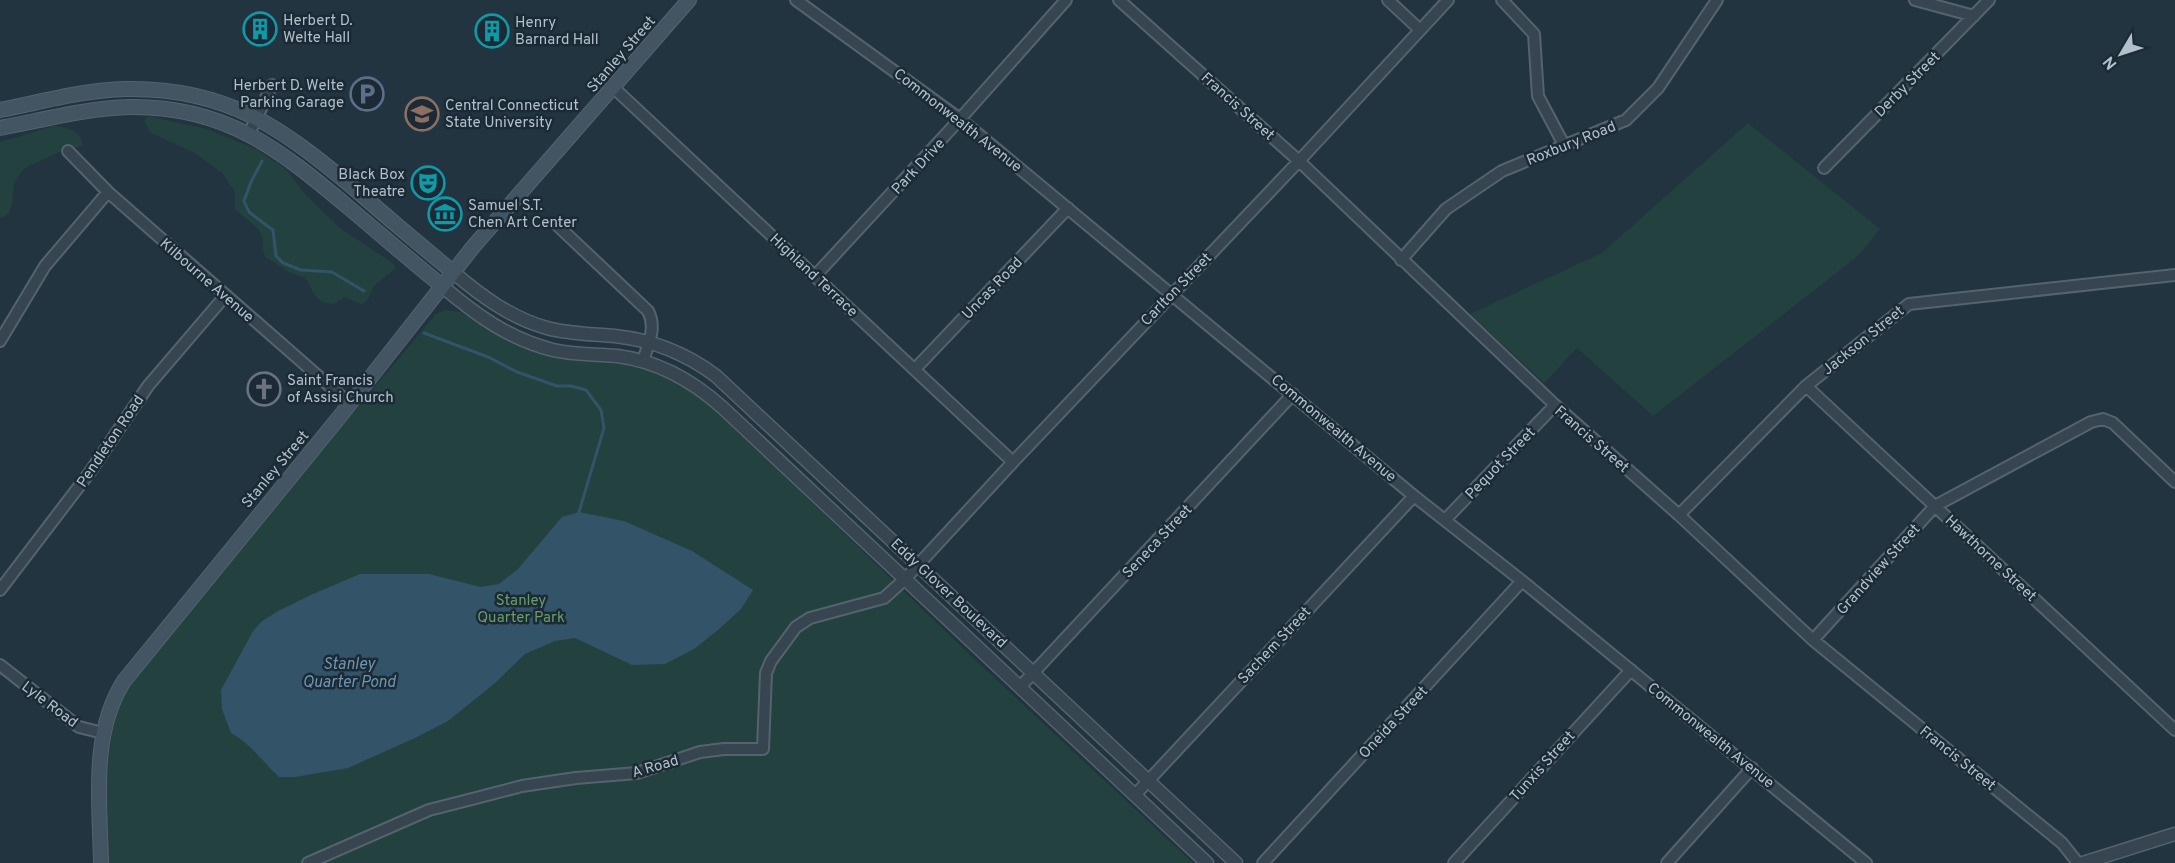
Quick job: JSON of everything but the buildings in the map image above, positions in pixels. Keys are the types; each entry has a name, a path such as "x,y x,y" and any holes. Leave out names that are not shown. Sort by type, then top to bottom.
{"main road":[{"name":"Stanley Street","path":"101,863 100,781 104,734 111,705 129,673 350,404 507,207 689,0"},
{"path":"0,110 107,90 155,90 210,99 257,118 306,149 453,272"},
{"path":"45,101 48,119"},
{"path":"30,104 34,122"},
{"path":"0,128 104,109 157,108 203,116 249,134 297,164 442,286"}],"street":[{"name":"Commonwealth Avenue","path":"796,0 960,119 1414,496 1522,581 1866,863"},
{"name":"Park Drive","path":"815,276 1066,0"},
{"name":"Francis Street","path":"1119,0 1299,161 1555,405 1679,515 1813,640 2062,843 2078,863"},
{"path":"1388,0 1420,30"},
{"name":"Carlton Street","path":"905,579 1448,0"},
{"path":"1502,0 1534,34 1538,96 1564,146"},
{"name":"Roxbury Road","path":"1401,260 1446,209 1502,171 1626,120 1658,88 1717,0"},
{"path":"1915,0 1974,16"},
{"name":"Derby Street","path":"1824,168 1989,0"},
{"path":"249,134 272,85"},
{"name":"Highland Terrace","path":"614,88 1013,462"},
{"name":"Kilbourne Avenue","path":"68,151 108,192 350,404"},
{"path":"0,341 45,266 108,192"},
{"name":"Uncas Road","path":"915,369 1068,208"},
{"path":"558,226 648,311 652,319 652,329 643,361"},
{"name":"Eddy Glover Boulevard","path":"453,272 495,304 529,322 561,332 649,342 683,356 713,373 1236,863"},
{"name":"Jackson Street","path":"1679,515 1806,386 1909,304 2175,275"},
{"name":"Eddy Glover Boulevard","path":"442,286 480,318 523,340 558,351 616,356 643,361 673,373 700,388 1207,863"},
{"name":"Pendleton Road","path":"0,590 90,472 148,386 225,296"},
{"name":"Hawthorne Street","path":"1806,386 2175,730"},
{"name":"Seneca Street","path":"1020,687 1293,394"},
{"name":"Pequot Street","path":"1445,520 1555,405"},
{"name":"Grandview Street","path":"1813,640 1935,506 2091,422 2103,419 2113,423 2175,482"},
{"path":"776,457 789,443"},
{"name":"Sachem Street","path":"1135,795 1414,496"},
{"name":"A Road","path":"308,863 429,810 522,786 637,773 700,752 724,749 763,749 766,673 779,649 796,627 810,618 884,598 905,579"},
{"name":"Oneida Street","path":"1263,863 1522,581"},
{"name":"Lyle Road","path":"0,665 79,727 104,734"},
{"name":"Tunxis Street","path":"1454,863 1630,670"},
{"path":"1667,863 1752,768"},
{"path":"2084,863 2175,834"}],"green space":[{"path":"148,116 207,129 256,149 285,168 305,194 340,228 394,264 395,269 374,286 368,299 362,305 345,297 334,304 323,302 315,295 305,277 289,272 266,258 262,249 262,236 255,226 235,209 235,192 223,174 195,153 151,133 144,121"},
{"path":"1748,123 1880,229 1857,257 1653,416 1577,348 1544,383 1470,314 1602,253"},
{"path":"54,126 76,133 82,140 82,145 66,149 22,171 14,184 9,213 0,217 0,142"},
{"name":"Stanley Quarter Park","path":"445,310 461,312 509,342 540,353 581,361 638,366 669,377 706,400 971,656 1193,863 108,863 107,766 109,747 118,710 135,677 159,645 436,314"}],"water":[{"name":"Stanley Quarter Pond","path":"579,512 624,521 692,551 753,590 741,609 718,630 694,649 665,664 632,665 575,638 555,641 525,654 494,684 448,721 348,768 295,777 279,777 250,747 231,733 222,709 221,690 253,631 261,622 278,611 360,574 429,574 481,587 499,584 518,569 562,517"}],"waterway":[{"path":"262,161 244,201 249,212 273,230 276,256 283,263 301,270 332,272 364,291"},
{"path":"424,333 488,357 517,372 557,386 571,386 586,390 601,410 604,428 579,512"}],"place":[{"name":"Herbert D. Welte Hall","path":"260,29"},
{"name":"Henry Barnard Hall","path":"492,31"},
{"name":"Herbert D. Welte Parking Garage","path":"367,94"},
{"name":"Central Connecticut State University","path":"422,114"},
{"name":"Black Box Theatre","path":"428,183"},
{"name":"Samuel S.T. Chen Art Center","path":"445,214"},
{"name":"Saint Francis of Assisi Church","path":"264,389"}]}
